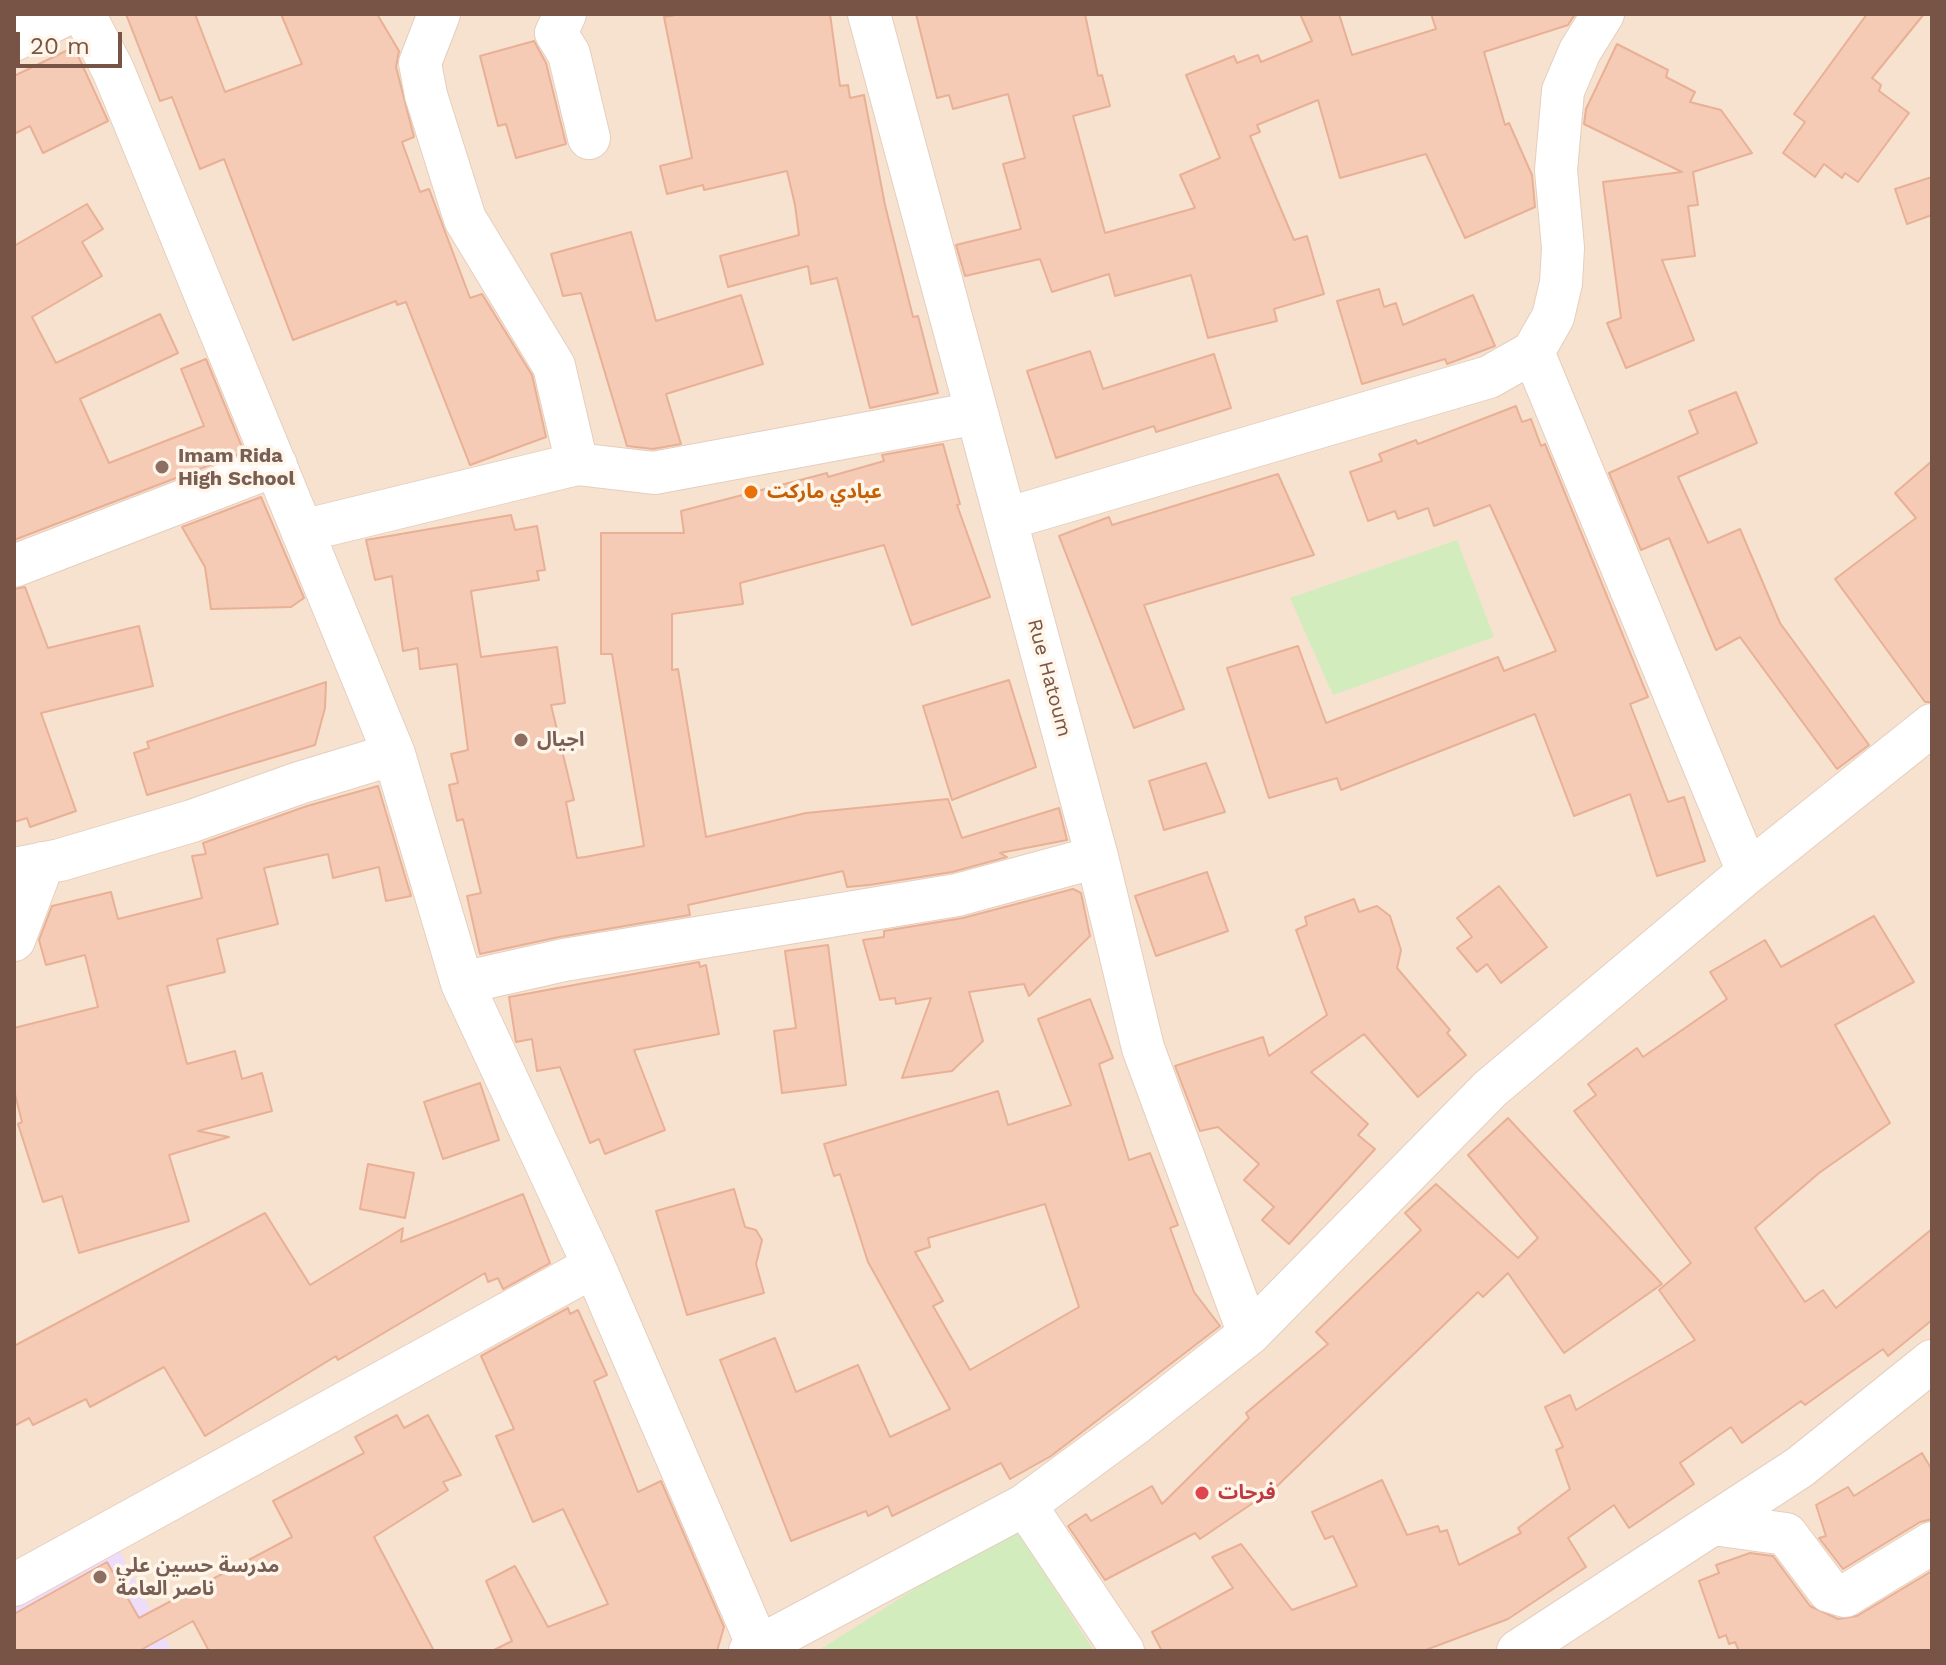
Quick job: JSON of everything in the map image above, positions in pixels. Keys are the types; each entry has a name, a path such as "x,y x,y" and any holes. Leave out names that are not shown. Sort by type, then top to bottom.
{"street":[{"path":"14,40 67,14"},
{"path":"84,14 113,70 394,754 462,983 594,1266 754,1648 1025,1505 1249,1334 1490,1089 1748,872 1932,725"},
{"path":"439,14 420,63 426,95 465,219 554,366 577,464"},
{"path":"565,14 556,33 569,54 589,138"},
{"name":"Rue Hatoum","path":"869,14 1097,857 1143,1048 1249,1334"},
{"path":"1006,519 1489,377 1533,352 1553,317 1561,283 1563,248 1556,170 1563,91 1580,51 1603,14"},
{"path":"1533,352 1748,872"},
{"path":"302,531 577,464 654,473 977,413"},
{"path":"14,566 276,465"},
{"path":"14,940 29,866 192,821 394,754"},
{"path":"462,983 564,960 957,895 1097,857"},
{"path":"14,1585 594,1266"},
{"path":"1518,1651 1800,1467 1932,1361"},
{"path":"1025,1505 1123,1651"},
{"path":"1713,1524 1786,1534 1829,1591 1845,1596 1932,1543"}],"shaded area":[{"path":"14,14 1932,14 1932,1651 14,1651"},
{"name":"مدرسة حسين علي ناصر العامة","path":"118,1548 172,1651 14,1651 14,1607"}],"green space":[{"path":"1457,540 1494,637 1333,695 1290,598"},
{"path":"1014,1525 1094,1651 818,1651"}],"building":[{"path":"126,14 195,14 225,92 302,64 281,14 377,14 399,51 396,67 414,137 402,142 420,192 429,189 470,298 482,294 532,375 546,437 470,465 406,302 397,305 396,301 293,340 224,159 200,169 172,97 160,101"},
{"path":"682,14 830,14 840,86 848,85 850,98 864,95 885,205 913,317 918,316 938,393 870,408 837,278 811,284 808,266 728,287 720,256 799,235 795,205 787,171 704,190 703,185 667,194 660,166 692,158 664,17"},
{"path":"916,14 1085,14 1098,76 1102,75 1110,106 1073,116 1105,233 1195,208 1180,175 1220,158 1186,75 1234,56 1237,63 1258,55 1261,62 1312,41 1300,14 1339,14 1352,55 1436,29 1431,14 1575,14 1568,25 1484,52 1505,125 1509,123 1532,175 1535,207 1465,238 1426,154 1340,178 1318,100 1257,125 1260,132 1250,136 1294,240 1307,236 1324,294 1274,309 1277,321 1208,338 1191,275 1115,296 1109,274 1052,292 1040,259 965,276 956,245 1021,229 1003,164 1025,158 1008,94 953,109 949,95 937,98"},
{"path":"1867,14 1924,14 1872,78 1881,85 1879,91 1909,113 1858,182 1845,173 1842,178 1824,164 1815,177 1783,153 1805,122 1794,114"},
{"path":"534,41 546,63 566,144 516,158 506,124 498,126 480,56"},
{"path":"1617,44 1668,70 1666,77 1695,92 1690,102 1721,110 1752,153 1693,172 1698,205 1688,206 1695,256 1662,260 1694,340 1626,368 1607,323 1621,318 1603,182 1682,172 1584,124 1586,109"},
{"path":"74,47 108,121 43,153 30,126 14,134 14,76"},
{"path":"1932,177 1932,215 1907,224 1895,189"},
{"path":"87,204 103,229 82,242 102,276 32,317 56,363 160,314 178,353 80,399 109,463 204,426 181,369 206,359 244,452 14,540 14,246"},
{"path":"631,232 656,321 741,295 763,364 666,394 681,444 653,449 627,446 581,293 563,296 551,254"},
{"path":"1379,289 1384,307 1396,303 1403,325 1473,295 1495,346 1447,364 1445,359 1362,384 1337,301"},
{"path":"1090,351 1103,389 1214,354 1231,408 1156,432 1154,426 1056,458 1027,371"},
{"path":"1736,392 1757,443 1678,477 1708,543 1740,529 1780,623 1869,745 1837,769 1740,637 1716,650 1669,538 1641,550 1609,473 1698,433 1689,411"},
{"path":"1516,406 1522,422 1531,419 1541,446 1545,444 1648,697 1630,704 1668,802 1684,797 1705,861 1657,876 1630,794 1574,816 1535,714 1341,790 1337,778 1269,798 1227,668 1298,646 1326,723 1498,657 1504,671 1556,651 1490,505 1434,526 1428,508 1398,519 1395,511 1368,521 1350,472 1382,461 1379,454 1416,440 1418,444"},
{"path":"943,444 960,504 957,505 990,597 912,625 884,545 740,583 743,604 672,614 672,670 678,669 706,837 806,813 948,799 962,838 1059,808 1067,840 1000,853 1007,857 952,872 869,885 847,887 843,871 688,905 690,915 480,954 467,896 481,893 463,819 457,821 449,785 458,783 451,754 468,750 457,664 420,669 418,648 403,651 392,576 375,580 366,540 511,515 515,530 537,526 545,570 537,571 539,580 471,591 481,657 557,647 565,703 551,705 574,800 566,802 577,858 585,857 644,846 612,654 601,654 601,533 684,533 681,511 827,473 828,477 884,461 882,455"},
{"path":"1932,461 1932,702 1925,702 1835,579 1916,518 1895,493"},
{"path":"1278,474 1314,555 1144,605 1184,709 1134,728 1059,536 1109,517 1112,525"},
{"path":"261,497 304,598 291,607 211,609 205,567 182,527"},
{"path":"25,587 48,648 139,626 153,686 41,713 76,811 30,827 27,818 14,822 14,589"},
{"path":"1009,680 1036,767 952,800 923,706"},
{"path":"326,682 325,708 315,745 147,795 134,753 149,748 147,742"},
{"path":"1206,763 1225,812 1164,830 1149,781"},
{"path":"378,786 411,896 386,901 379,867 333,878 328,854 264,868 278,924 217,939 225,972 167,986 187,1064 235,1051 242,1079 262,1073 272,1111 198,1131 229,1137 169,1155 189,1221 79,1253 62,1196 43,1202 18,1124 22,1122 14,1090 14,1028 98,1007 85,955 46,965 39,940 52,906 111,892 118,919 202,898 192,856 206,854 203,843 307,806"},
{"path":"1207,872 1228,931 1156,956 1135,896"},
{"path":"1499,886 1547,947 1501,983 1487,964 1477,972 1457,948 1472,937 1457,918"},
{"path":"1073,889 1081,893 1090,936 1029,996 1024,984 969,992 983,1041 952,1071 902,1078 931,998 896,1004 895,998 880,1000 863,940 884,937 884,931 963,918"},
{"path":"1354,899 1359,912 1377,906 1390,916 1401,950 1397,968 1450,1030 1447,1033 1466,1055 1418,1097 1364,1034 1311,1072 1368,1124 1358,1135 1375,1149 1289,1244 1262,1220 1274,1207 1244,1180 1259,1164 1218,1127 1200,1131 1175,1066 1263,1037 1269,1056 1327,1015 1296,930 1307,925 1305,917"},
{"path":"1874,916 1914,982 1835,1025 1890,1123 1819,1173 1755,1228 1805,1302 1823,1290 1836,1308 1932,1229 1932,1320 1888,1356 1883,1349 1805,1405 1801,1401 1742,1443 1731,1427 1680,1463 1694,1484 1629,1528 1614,1505 1568,1538 1586,1567 1508,1619 1423,1651 1162,1651 1152,1632 1233,1588 1212,1557 1241,1544 1292,1610 1357,1586 1333,1536 1325,1539 1312,1512 1382,1480 1407,1535 1438,1526 1440,1532 1447,1530 1459,1565 1521,1533 1518,1528 1570,1489 1556,1450 1563,1447 1545,1407 1570,1395 1576,1410 1695,1340 1659,1290 1691,1263 1574,1111 1596,1095 1588,1084 1637,1048 1643,1057 1727,999 1710,972 1765,940 1781,967"},
{"path":"828,945 846,1085 782,1093 774,1031 796,1028 785,951"},
{"path":"699,962 700,967 706,965 719,1034 634,1050 665,1130 605,1154 599,1139 590,1143 560,1067 537,1071 532,1039 516,1042 509,997"},
{"path":"1090,999 1113,1058 1099,1064 1129,1160 1150,1153 1178,1225 1170,1228 1194,1292 1220,1326 1051,1456 1010,1479 1001,1463 892,1516 888,1506 868,1516 866,1511 791,1541 720,1360 775,1338 796,1392 858,1365 890,1437 950,1409 868,1262 840,1174 834,1176 824,1144 998,1091 1008,1125 1071,1105 1038,1019","holes":["1045,1204 1079,1307 970,1370 933,1306 943,1301 915,1252 930,1247 928,1238"]},
{"path":"480,1083 499,1140 443,1159 424,1102"},
{"path":"1508,1118 1662,1284 1564,1353 1508,1273 1483,1297 1478,1292 1275,1488 1200,1539 1195,1533 1105,1580 1068,1526 1086,1514 1091,1521 1152,1486 1162,1504 1249,1418 1246,1413 1328,1344 1316,1332 1421,1230 1405,1213 1436,1184 1518,1258 1538,1238 1468,1155"},
{"path":"368,1164 414,1173 405,1218 360,1209"},
{"path":"734,1189 745,1227 756,1230 762,1240 756,1264 764,1293 687,1315 656,1211"},
{"path":"523,1194 550,1263 503,1289 498,1278 488,1282 485,1273 338,1360 336,1356 205,1436 164,1367 90,1407 86,1399 33,1425 29,1418 14,1426 14,1346 265,1213 310,1285 403,1228 401,1242"},
{"path":"568,1308 570,1314 578,1310 607,1375 594,1381 638,1492 661,1481 724,1627 717,1651 492,1651 512,1641 486,1581 515,1566 548,1627 608,1604 563,1509 533,1522 496,1436 514,1429 481,1356"},
{"path":"397,1415 404,1428 428,1415 461,1475 443,1482 448,1490 374,1537 434,1651 209,1651 193,1621 139,1651 14,1651 14,1614 107,1562 139,1618 292,1537 273,1501 364,1453 355,1437"},
{"path":"1922,1453 1932,1470 1932,1519 1920,1522 1843,1569 1819,1538 1826,1536 1816,1505 1848,1487 1854,1496"},
{"path":"1750,1553 1773,1556 1810,1606 1838,1619 1857,1616 1932,1571 1932,1651 1739,1651 1735,1642 1729,1644 1726,1635 1719,1638 1699,1581 1719,1573 1716,1565"}],"place":[{"name":"Imam Rida High School","path":"162,467"},
{"name":"عبادي ماركت","path":"751,492"},
{"name":"اجيال","path":"521,740"},
{"name":"فرحات","path":"1202,1493"},
{"name":"مدرسة حسين علي ناصر العامة","path":"100,1577"}]}
